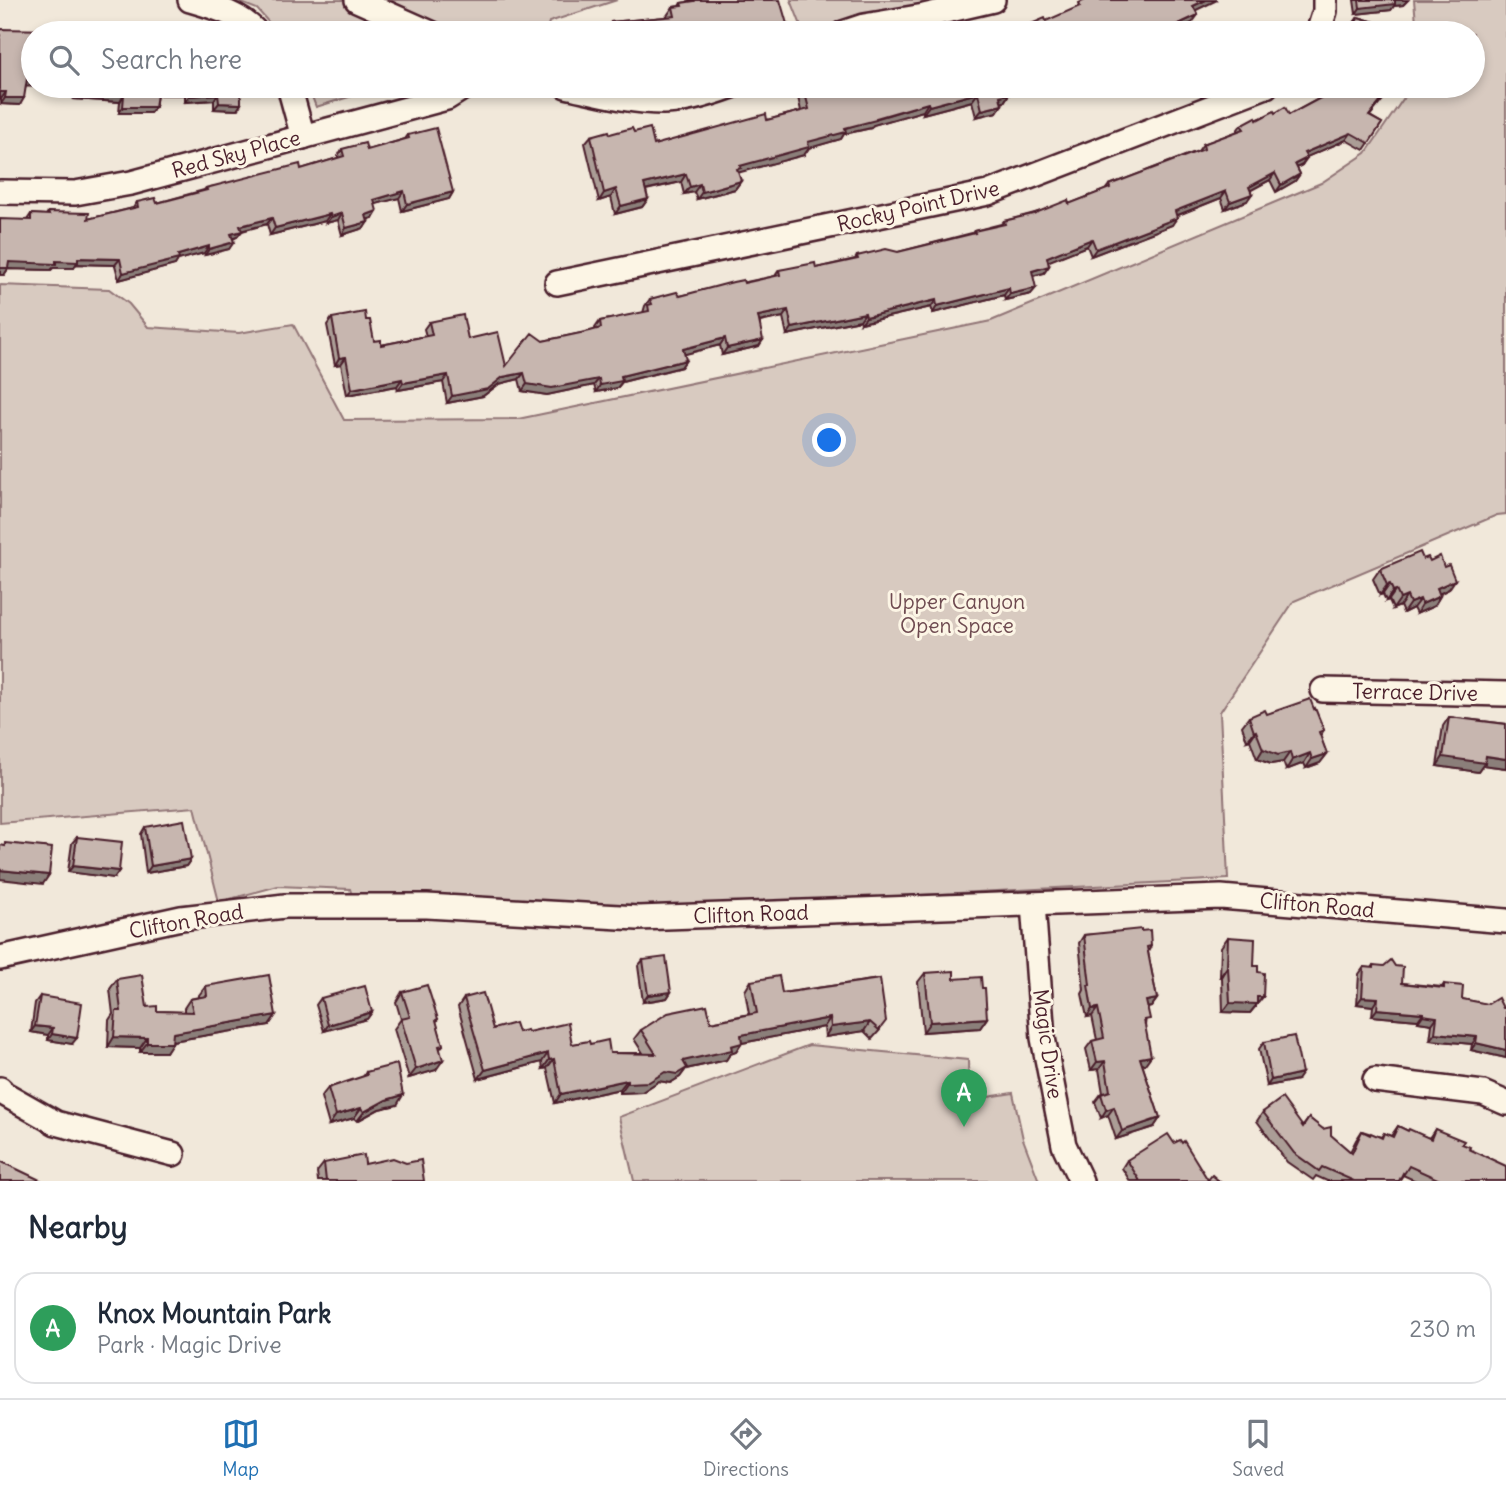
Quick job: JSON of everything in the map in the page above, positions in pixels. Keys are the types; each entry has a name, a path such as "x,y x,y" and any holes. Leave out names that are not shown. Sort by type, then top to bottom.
{"street":[{"path":"190,0 222,9 241,21"},
{"path":"357,0 404,21"},
{"path":"894,21 993,0"},
{"path":"1322,21 1325,0"},
{"path":"292,98 303,137"},
{"name":"Red Sky Place","path":"0,192 75,193 131,183 447,98"},
{"path":"628,98 665,102 687,98"},
{"name":"Rocky Point Drive","path":"557,283 988,193 1235,98"},
{"name":"Terrace Drive","path":"1323,690 1506,694"},
{"name":"Clifton Road","path":"0,958 181,918 285,906 427,906 638,918 1221,897 1506,921"},
{"name":"Magic Drive","path":"1033,904 1043,1038 1064,1145 1081,1181"},
{"path":"1375,1080 1483,1093 1506,1102"},
{"path":"0,1089 55,1123 173,1154"}],"green space":[{"path":"234,0 617,0 552,21 268,21 257,9"},
{"path":"791,0 980,0 868,21 799,21"},
{"name":"Upper Canyon Open Space","path":"1414,0 1506,0 1506,514 1497,515 1294,601 1220,712 1228,879 822,900 642,906 355,906 350,889 278,886 219,902 195,807 0,823 0,285 109,289 129,304 148,327 239,333 293,324 344,420 518,419 991,321 1321,183 1366,153 1404,98 1485,98 1485,21 1416,21"},
{"path":"313,98 346,98 316,107"},
{"path":"809,1045 968,1060 969,1100 1013,1093 1023,1139 1039,1181 634,1181 619,1117"}],"building":[{"path":"780,0 786,21 622,21 675,16 673,7 694,1"},
{"path":"1085,0 1206,0 1193,6 1198,15 1185,21 1046,21 1080,6 1079,3"},
{"path":"1359,0 1395,0 1395,4 1360,8"},
{"path":"0,29 21,29 21,98 5,98 6,92 0,92"},
{"path":"124,98 156,98 155,107 123,107"},
{"path":"218,98 241,98 241,104 219,103"},
{"path":"806,98 959,98 929,106 928,103 876,118 845,128 846,132 808,142 809,147 740,166 741,168 737,169 741,181 702,192 700,184 690,187 686,174 644,184 648,199 621,206 616,189 604,193 591,136 609,131 610,134 632,128 634,132 650,128 654,145 766,114 767,120 809,109"},
{"path":"979,98 1000,98 1002,105 982,110"},
{"path":"1321,98 1383,98 1369,116 1382,123 1369,143 1351,133 1304,153 1307,158 1295,164 1300,174 1281,185 1275,173 1249,187 1252,194 1230,202 1226,191 1175,211 1177,218 1096,249 1092,239 1047,257 1049,266 1032,271 1036,288 1010,294 1009,288 937,306 936,300 866,317 865,313 792,328 788,310 758,316 763,340 727,348 725,338 683,349 686,360 621,376 622,381 600,385 599,379 552,388 527,384 524,373 503,377 488,389 452,396 448,375 403,383 402,379 352,389 346,357 339,358 332,318 365,312 366,320 370,320 374,341 381,340 381,345 432,335 429,322 463,315 468,339 498,332 506,366 532,333 543,341 601,328 600,321 649,311 648,305 652,304 650,299 677,292 680,296 743,280 744,283 780,275 779,270 815,263 816,268 858,259 857,256 886,249 898,252 975,233 974,231 1005,224 1004,221 1033,214 1068,200 1069,204 1110,188 1109,185 1204,149 1203,144 1244,129 1241,125 1256,117 1257,120 1285,107 1289,115"},
{"path":"436,128 453,192 407,204 404,191 374,200 377,211 366,215 368,222 346,228 342,213 275,228 272,218 240,226 242,231 231,234 234,242 209,249 209,246 178,255 179,259 123,273 120,259 78,258 78,262 56,261 56,264 9,262 8,268 0,268 0,219 31,220 31,214 49,215 48,212 89,213 88,219 138,207 137,202 155,198 157,203 300,164 301,169 344,156 342,149 365,143 367,150"},
{"path":"1420,552 1423,559 1428,557 1430,561 1440,556 1444,567 1449,565 1455,580 1437,588 1440,596 1422,604 1420,599 1410,603 1407,596 1400,599 1396,590 1393,591 1390,584 1387,585 1380,569"},
{"path":"1310,699 1324,730 1319,732 1327,754 1312,759 1310,753 1292,760 1290,752 1278,755 1263,749 1249,717 1265,710 1267,714"},
{"path":"1449,717 1506,724 1506,759 1486,756 1485,763 1443,757"},
{"path":"184,820 191,859 151,866 145,827"},
{"path":"77,837 122,842 119,871 73,866"},
{"path":"5,843 52,848 49,875 0,870 0,845 5,846"},
{"path":"1150,930 1151,946 1147,947 1157,999 1146,1001 1150,1019 1144,1020 1151,1056 1140,1058 1160,1118 1122,1131 1114,1107 1106,1110 1101,1094 1110,1091 1105,1061 1097,1062 1092,1041 1104,1038 1098,1008 1092,1009 1084,935"},
{"path":"1228,937 1255,939 1254,966 1258,966 1258,972 1264,973 1263,997 1257,997 1257,1004 1230,1003"},
{"path":"666,957 671,992 648,995 643,960"},
{"path":"1391,960 1395,966 1403,967 1402,983 1444,988 1444,984 1463,986 1462,999 1488,1004 1498,998 1503,1008 1506,1008 1506,1050 1476,1043 1477,1037 1435,1033 1437,1017 1423,1013 1377,1009 1378,998 1362,997 1364,967 1384,966"},
{"path":"954,971 954,979 981,977 982,988 985,988 987,1018 930,1022 925,973"},
{"path":"142,975 147,1007 157,1006 157,1011 193,1012 190,999 207,996 206,986 269,975 276,1015 173,1033 172,1043 147,1043 147,1038 114,1037 116,1011 121,1011 117,979"},
{"path":"779,976 782,993 880,979 886,1021 879,1030 870,1022 831,1027 830,1018 741,1035 742,1043 731,1046 732,1050 683,1061 687,1068 677,1074 665,1072 649,1082 627,1083 627,1080 561,1094 554,1059 549,1060 548,1053 485,1070 464,998 483,993 493,1029 515,1023 518,1032 528,1032 568,1023 572,1044 608,1040 610,1053 656,1054 641,1030 668,1013 707,1005 711,1022 757,1013 751,981"},
{"path":"427,985 438,1019 436,1020 443,1045 439,1046 443,1060 416,1069 401,1019 410,1017 402,992"},
{"path":"365,986 372,1012 328,1025 321,998"},
{"path":"40,996 82,1003 77,1038 52,1034 53,1028 35,1026"},
{"path":"1294,1036 1302,1073 1271,1080 1264,1042"},
{"path":"397,1064 403,1095 386,1100 364,1112 361,1108 336,1115 328,1088 367,1075 366,1072"},
{"path":"1282,1098 1303,1127 1309,1118 1323,1129 1331,1127 1331,1135 1352,1153 1362,1131 1382,1138 1384,1133 1393,1137 1398,1126 1431,1139 1435,1129 1464,1141 1462,1144 1470,1147 1469,1149 1506,1166 1506,1181 1442,1181 1409,1166 1399,1181 1354,1181 1322,1167 1319,1171 1294,1153 1263,1112"},
{"path":"1168,1134 1174,1143 1184,1141 1208,1180 1212,1175 1219,1181 1140,1181 1127,1160"},
{"path":"364,1155 365,1164 393,1158 406,1163 421,1160 424,1181 326,1181 324,1163"},
{"path":"0,1161 42,1181 0,1181"}],"place":[{"name":"Knox Mountain Park","path":"964,1127"}]}
